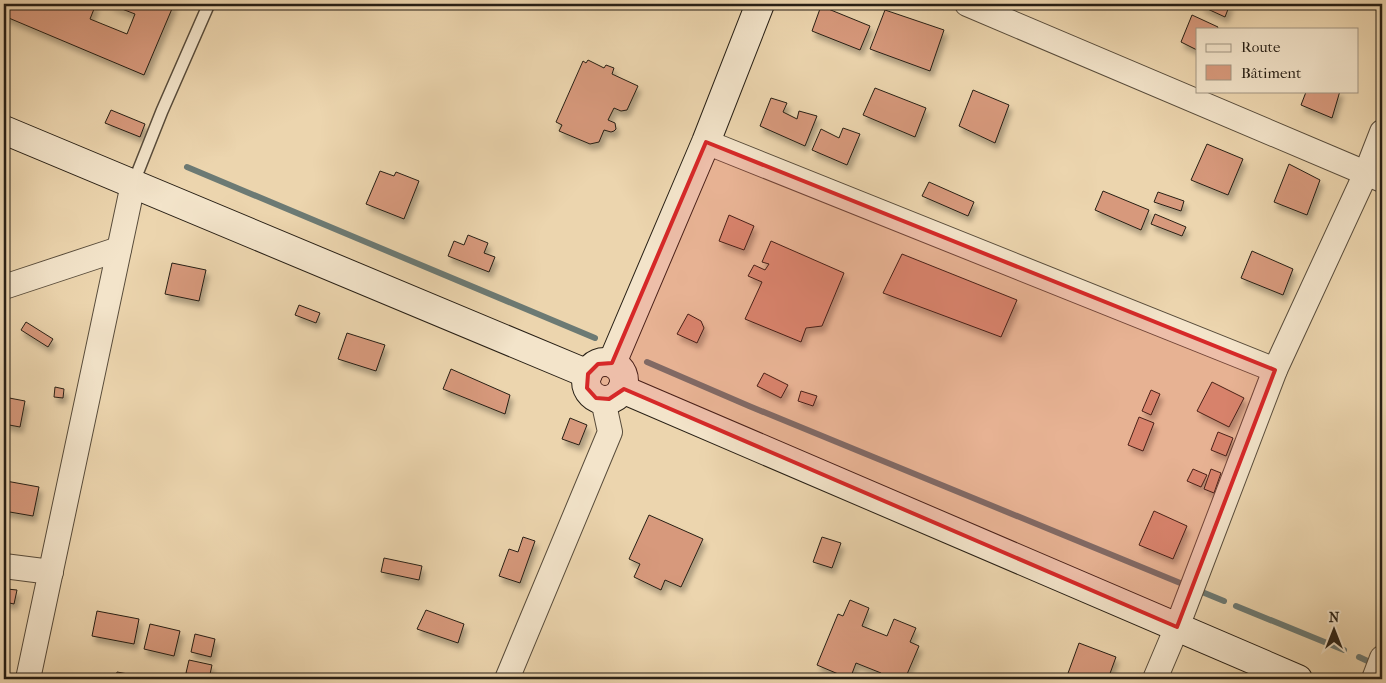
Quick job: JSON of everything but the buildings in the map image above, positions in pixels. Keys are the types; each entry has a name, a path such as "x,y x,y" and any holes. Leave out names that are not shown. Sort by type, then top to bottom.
{"street":[{"path":"612,363 706,142 760,4"},
{"path":"967,4 1374,176"},
{"path":"4,130 588,374"},
{"path":"1156,679 1178,627 1275,370 1374,176 1382,132"},
{"path":"706,142 1275,370"},
{"path":"28,679 133,184"},
{"path":"4,287 119,249"},
{"path":"507,679 610,432 613,394 622,374 612,363 605,362 592,368 586,381 587,388 596,398 613,394 1178,627 1298,679"},
{"path":"4,566 51,572"},
{"path":"1374,679 1382,658"}],"lane":[{"path":"133,184 162,111 208,6"}],"highlighted area":[{"path":"706,142 1275,370 1177,627 624,389 609,399 596,398 587,388 588,374 598,364 612,363"}],"waterway":[{"path":"187,167 595,338"},
{"path":"647,362 749,406 1224,601"},
{"path":"1236,606 1344,650"},
{"path":"1359,657 1374,664"}]}
